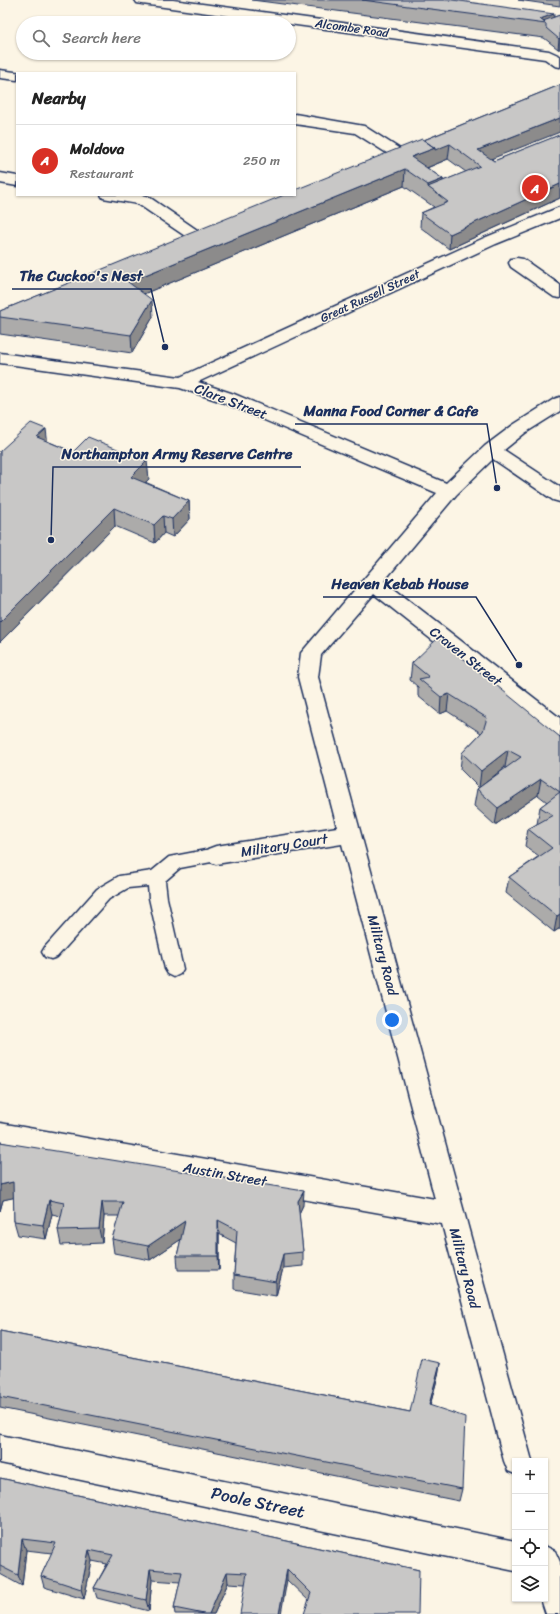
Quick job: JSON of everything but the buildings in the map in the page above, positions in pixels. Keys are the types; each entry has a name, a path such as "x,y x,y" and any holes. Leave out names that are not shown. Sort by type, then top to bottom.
{"street":[{"name":"Alcombe Road","path":"142,0 260,16"},
{"name":"Alcombe Road","path":"296,21 549,55 560,63"},
{"path":"0,74 16,76"},
{"path":"296,119 359,129 402,150 380,159"},
{"path":"0,178 16,181"},
{"path":"116,196 143,200 197,237"},
{"name":"Great Russell Street","path":"182,383 482,245 560,212"},
{"path":"517,263 560,293"},
{"name":"Clare Street","path":"0,358 182,383 228,398 448,491"},
{"name":"Military Road","path":"517,1458 308,677 311,653 418,529 448,491 492,450 519,428 560,403"},
{"path":"492,450 560,496"},
{"name":"Craven Street","path":"372,582 560,729"},
{"name":"Military Court","path":"216,855 351,834"},
{"name":"Austin Street","path":"0,1134 451,1214"},
{"name":"Poole Street","path":"0,1449 512,1555"},
{"path":"546,1566 560,1612"}],"lane":[{"path":"51,952 103,894 125,881 156,878 175,862 216,855"},
{"path":"156,878 158,898 174,969"}],"place":[{"name":"Moldova","path":"535,188"},
{"name":"The Cuckoo's Nest","path":"165,347"},
{"name":"Manna Food Corner & Cafe","path":"497,488"},
{"name":"Northampton Army Reserve Centre","path":"51,540"},
{"name":"Heaven Kebab House","path":"519,665"}]}
